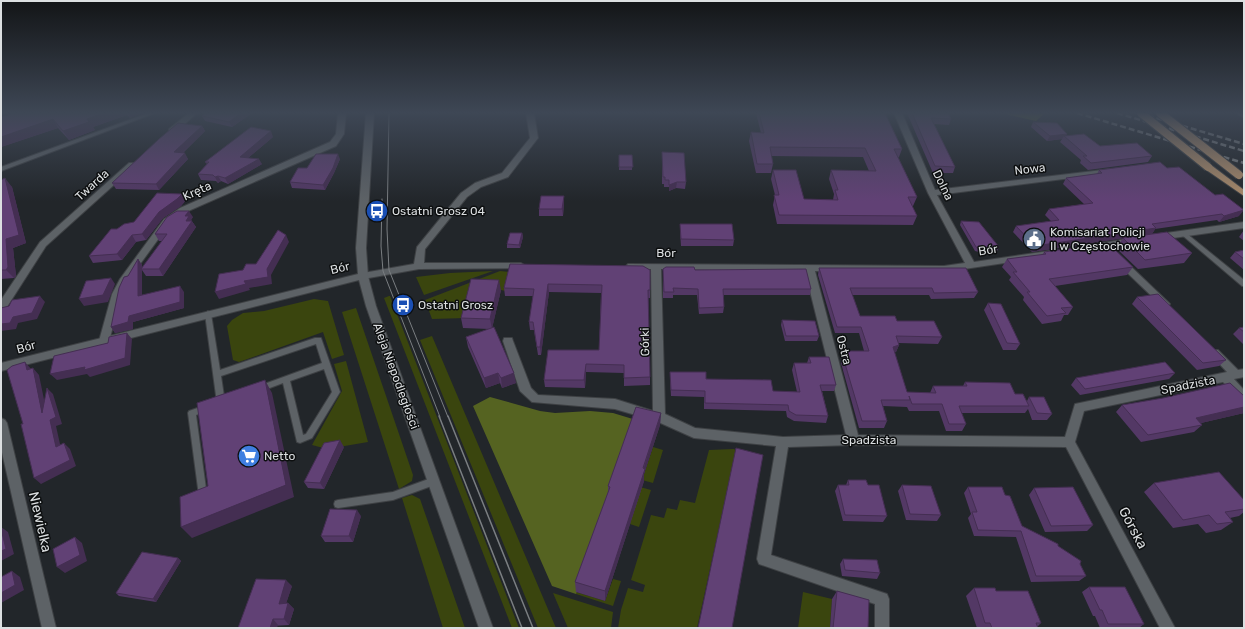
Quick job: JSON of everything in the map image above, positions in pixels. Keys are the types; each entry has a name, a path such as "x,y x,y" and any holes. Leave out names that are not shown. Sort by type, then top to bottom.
{"main road":[{"path":"1177,142 1208,168 1244,194"},
{"path":"1197,142 1241,177"}],"street":[{"name":"Kręta","path":"104,341 117,294 123,281 167,221 182,210 334,142"},
{"name":"Aleja Niepodległości","path":"369,142 365,212 361,242 363,276 371,306 486,628"},
{"path":"419,266 420,249 464,195 478,185 505,175 531,142"},
{"name":"Dolna","path":"910,142 932,193 971,265"},
{"name":"Twarda","path":"1,308 43,244 136,162"},
{"name":"Nowa","path":"932,193 1116,170"},
{"path":"1089,248 1244,225"},
{"path":"1105,245 1170,310"},
{"name":"Bór","path":"624,266 944,269 1066,251"},
{"name":"Bór","path":"1,367 363,276 419,266 528,266"},
{"name":"Górki","path":"656,266 659,417"},
{"name":"Ostra","path":"809,267 853,440"},
{"name":"Spadzista","path":"508,341 526,391 536,400 615,404 659,417 694,433 783,442 853,440 1069,442 1079,407 1235,375"},
{"path":"1209,348 1235,375 1244,396"},
{"name":"Niewielka","path":"1,423 49,628"},
{"path":"783,442 764,559 882,598 882,628"},
{"name":"Górska","path":"1069,442 1168,628"}],"lane":[{"path":"1,169 73,142"},
{"path":"1184,234 1244,284"},
{"path":"203,498 192,413 225,401 217,374 208,314"},
{"path":"217,374 318,340 336,392 310,436 300,440 286,379"},
{"path":"250,392 326,365"},
{"path":"338,504 393,496 434,481"}],"green space":[{"path":"493,271 424,295 416,277 450,273"},
{"path":"500,271 511,272 506,291 501,290 466,318 432,319 425,300"},
{"path":"389,296 519,628 512,628 384,298"},
{"path":"314,299 328,301 344,355 332,359 323,332 239,362 233,360 227,326 232,320 243,313 264,311"},
{"path":"356,308 413,475 412,481 399,489 342,312"},
{"path":"432,336 556,628 538,628 420,340"},
{"path":"346,361 368,442 327,449 312,445 342,391 334,364"},
{"path":"490,397 540,411 555,413 590,411 613,413 636,420 576,594 552,586 473,406"},
{"path":"653,447 663,450 653,483 642,480"},
{"path":"734,449 736,451 697,628 618,628 621,610 628,588 643,592 645,585 631,580 651,515 664,518 667,508 677,510 680,500 695,503 709,450"},
{"path":"640,487 651,490 639,527 630,524"},
{"path":"412,495 420,499 465,628 443,628 402,498"},
{"path":"613,579 621,581 613,606 576,594 576,592 605,601"},
{"path":"803,592 832,599 830,628 798,628"},
{"path":"553,593 613,612 611,628 568,628"}],"building":[{"path":"155,142 184,142 174,152 185,153 156,184 112,183"},
{"path":"231,142 257,142 240,157 259,159 225,178 218,176 215,177 213,175 198,174 209,162 205,162"},
{"path":"753,142 899,142 902,149 894,149 917,197 908,197 917,216 779,215 774,195 779,195 773,170 796,170 804,199 838,200 835,190 838,190 831,170 876,171 865,148 770,147 773,164 757,164"},
{"path":"925,142 943,142 955,167 935,166"},
{"path":"1071,142 1095,142 1100,146 1137,143 1152,156 1091,163 1083,156 1087,156"},
{"path":"662,152 684,153 686,182 677,182 669,185 669,180 665,180 665,177 663,177"},
{"path":"316,154 338,154 333,168 323,185 290,182 298,168 307,168"},
{"path":"619,155 632,155 633,167 619,167"},
{"path":"1160,162 1167,168 1179,167 1215,195 1223,194 1244,210 1224,216 1222,214 1152,224 1156,228 1035,246 1016,226 1059,220 1049,209 1093,203 1066,178 1102,173 1099,170"},
{"path":"5,178 19,235 6,239 8,267 6,270 1,270 1,180"},
{"path":"157,193 182,194 159,212 142,234 132,235 117,254 89,256 111,229 117,229 124,224 134,222"},
{"path":"541,196 564,196 562,209 539,209"},
{"path":"177,211 189,211 185,216 189,216 186,221 192,221 159,269 141,269 167,234 155,234 167,217"},
{"path":"961,221 979,222 999,247 980,249 976,247"},
{"path":"680,224 732,224 734,240 681,239"},
{"path":"278,230 286,235 267,269 268,277 244,281 246,284 215,292 219,274 243,270 246,264 256,264"},
{"path":"1167,232 1192,253 1145,260 1123,238"},
{"path":"510,233 522,233 519,245 507,244"},
{"path":"1108,243 1133,267 1049,279 1073,307 1061,308 1066,313 1047,316 1027,292 1030,292 1013,272 1017,272 1007,259 1046,254 1044,252"},
{"path":"1244,250 1244,259 1235,252"},
{"path":"138,259 138,296 180,286 180,302 129,316 128,322 111,327 119,288 124,277 128,276"},
{"path":"510,264 643,266 650,270 650,290 648,290 650,377 624,378 624,365 586,364 584,380 544,380 548,350 599,350 602,285 548,284 540,347 537,347 533,322 529,322 534,289 504,288"},
{"path":"666,267 694,267 695,270 806,269 811,289 723,289 724,307 699,308 698,289 673,288 674,292 664,292 663,269"},
{"path":"819,268 966,268 978,292 934,293 932,288 850,288 860,316 895,316 897,321 934,321 942,337 896,336 899,345 893,347 907,392 936,393 933,386 967,386 965,382 1010,383 1015,394 1023,394 1029,406 959,406 966,424 949,424 942,404 912,404 909,396 910,400 881,400 887,421 862,421 843,357 847,357 845,351 869,351 861,327 837,327"},
{"path":"111,278 103,295 79,299 86,281"},
{"path":"471,279 499,280 490,319 461,318"},
{"path":"1158,294 1226,360 1203,363 1137,297"},
{"path":"40,296 32,313 13,317 10,323 1,324 1,308 9,306 12,300"},
{"path":"988,303 1001,304 1020,344 1007,343"},
{"path":"782,320 815,321 819,336 786,336"},
{"path":"494,327 514,373 501,378 498,373 484,378 466,337"},
{"path":"1244,327 1244,332 1239,328"},
{"path":"127,333 125,358 84,370 85,367 50,374 54,356 108,343 109,337"},
{"path":"809,357 829,357 836,385 820,385 828,416 796,415 789,411 788,405 705,403 705,391 671,390 670,372 706,372 706,379 771,380 773,391 800,392 794,363 811,363"},
{"path":"25,362 27,370 33,368 42,413 47,388 56,417 50,420 56,447 64,443 70,460 34,478 21,424 23,424 7,370 12,366"},
{"path":"1165,362 1175,373 1085,389 1076,378"},
{"name":"Netto","path":"265,380 286,485 181,527 180,497 208,486 197,403"},
{"path":"1230,383 1244,396 1244,407 1196,418 1202,425 1148,435 1122,405 1163,398"},
{"path":"1029,397 1044,397 1052,414 1037,413"},
{"path":"636,407 661,413 643,468 645,469 605,591 575,582 610,487 608,486"},
{"path":"340,440 320,483 304,482 324,443"},
{"path":"736,448 763,455 732,628 698,628"},
{"path":"1219,472 1244,500 1244,509 1225,512 1233,522 1217,524 1209,515 1183,520 1154,483"},
{"path":"848,480 866,480 868,485 879,485 887,516 845,515 838,485 849,485"},
{"path":"902,485 931,486 941,515 910,514"},
{"path":"968,487 1002,487 1005,495 1010,496 1022,526 1058,544 1058,546 1081,561 1080,564 1086,576 1036,576 1021,531 978,530 972,512 977,512"},
{"path":"1073,487 1093,525 1051,526 1034,488"},
{"path":"330,509 357,510 349,536 321,536"},
{"path":"1,529 6,549 1,551"},
{"path":"75,537 80,555 57,567 53,549"},
{"path":"142,552 178,558 153,599 116,593"},
{"path":"843,559 877,560 880,573 845,570"},
{"path":"12,571 15,585 1,593 1,577"},
{"path":"256,579 286,580 279,604 288,603 284,619 273,619 270,628 238,628"},
{"path":"1089,587 1125,587 1144,624 1108,624"},
{"path":"974,588 995,588 996,591 1028,591 1041,623 1036,623 1038,628 992,628 990,623 985,623"},
{"path":"837,591 869,600 868,628 833,628"}],"tram line":[{"path":"388,142 387,229 389,270 448,417"},
{"path":"382,199 381,246 383,271 440,417"},
{"path":"439,416 522,628"},
{"path":"448,416 533,628"}],"railway":[{"path":"1175,142 1244,163"},
{"path":"1215,142 1244,151"},
{"path":"1238,142 1244,144"}],"place":[{"name":"Ostatni Grosz 04","path":"377,211"},
{"name":"Komisariat Policji II w Częstochowie","path":"1034,239"},
{"name":"Ostatni Grosz","path":"403,305"},
{"name":"Netto","path":"249,456"}]}
